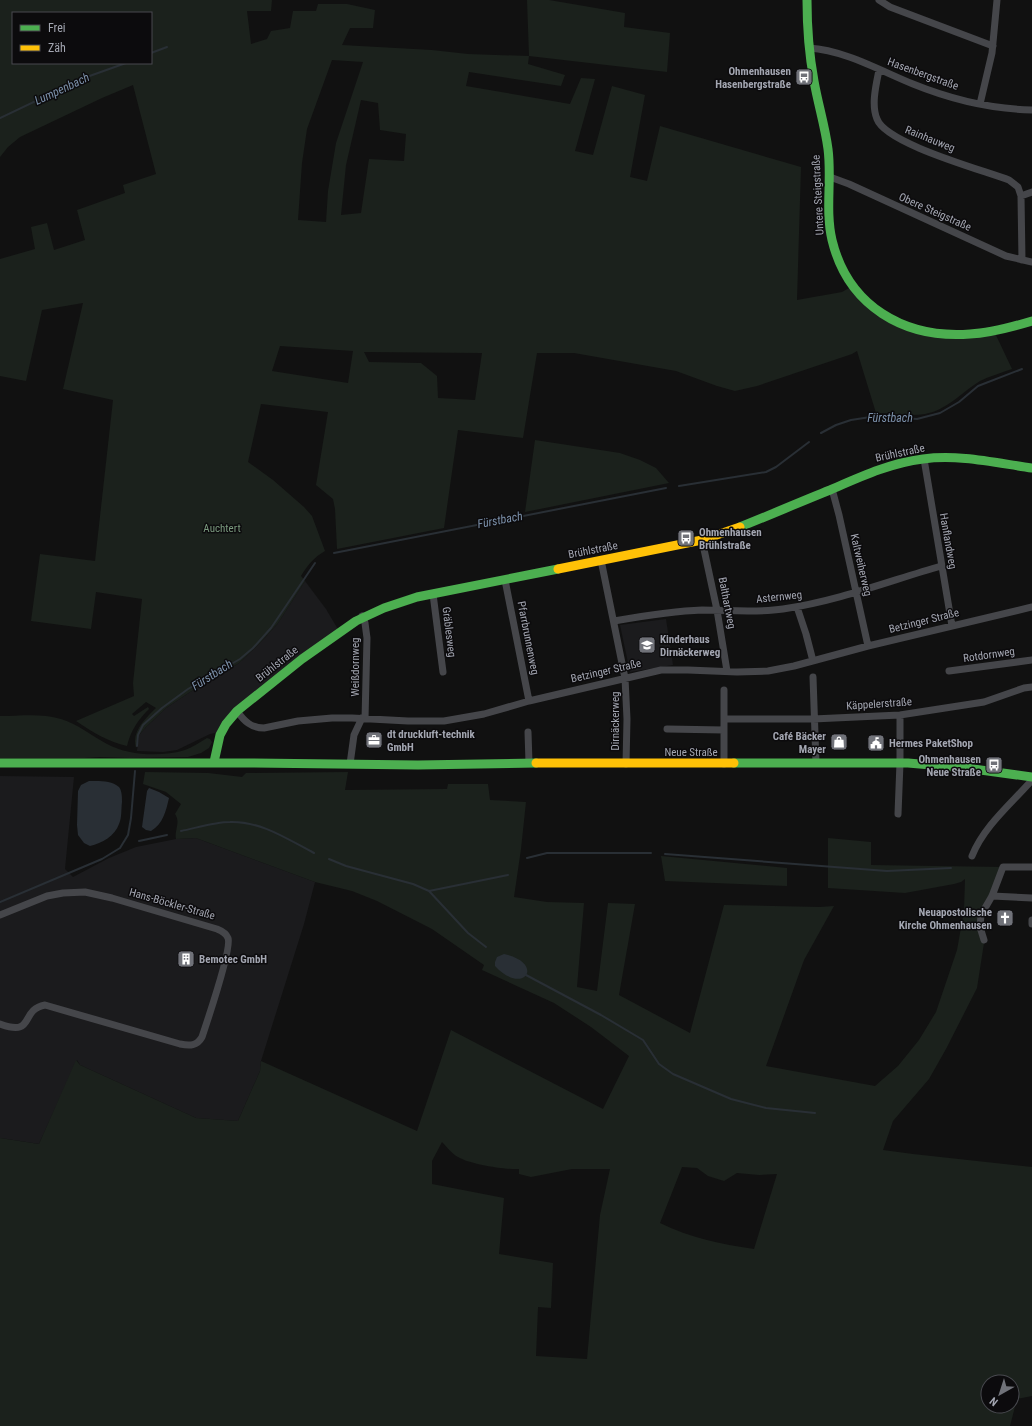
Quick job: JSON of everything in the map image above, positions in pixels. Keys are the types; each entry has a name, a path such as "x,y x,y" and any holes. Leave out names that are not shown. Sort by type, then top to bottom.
{"street":[{"name":"Untere Steigstraße","path":"807,0 809,48 814,87 827,142 830,177 831,233 839,259 846,275 858,292 873,308 893,321 915,330 934,334 952,335 994,332 1032,321"},
{"path":"880,0 890,7 993,46"},
{"path":"980,104 993,46 997,0"},
{"name":"Hasenbergstraße","path":"809,48 842,54 926,89 980,104 1001,108 1032,110"},
{"name":"Rainhauweg","path":"879,70 875,107 877,120 881,127 892,136 917,147 1009,180 1018,187 1021,196"},
{"name":"Obere Steigstraße","path":"830,177 849,184 1006,256 1032,262"},
{"path":"1022,260 1021,196 1032,192"},
{"name":"Brühlstraße","path":"214,762 220,732 237,712 339,631 362,616 394,603 702,540 737,528 886,467 924,459 955,459 1032,468"},
{"name":"Hanflandweg","path":"924,459 952,626"},
{"name":"Kaltweiherweg","path":"832,489 868,646"},
{"name":"Balthartweg","path":"702,540 717,610 727,672"},
{"name":"Dirnäckerweg","path":"601,560 626,678 626,764"},
{"name":"Asternweg","path":"614,621 663,613 689,611 760,611 797,607 832,600 941,566"},
{"name":"Pfarrbrunnenweg","path":"505,580 529,701"},
{"name":"Gräblesweg","path":"433,594 443,672"},
{"path":"797,607 813,661"},
{"name":"Betzinger Straße","path":"237,712 246,722 257,728 321,719 444,721 484,714 529,701 661,670 749,672 768,671 794,666 868,646 1032,607"},
{"name":"Weißdornweg","path":"350,764 354,735 363,719 366,633 362,616"},
{"name":"Rotdornweg","path":"949,671 1032,660"},
{"path":"813,677 813,719 816,763"},
{"name":"Käppelerstraße","path":"724,719 813,719 900,715 984,702 1024,688 1032,687"},
{"path":"724,690 724,764"},
{"path":"898,814 900,715"},
{"path":"667,729 724,730"},
{"path":"528,732 529,763"},
{"name":"Neue Straße","path":"0,763 900,763 945,766 1032,777"},
{"path":"972,856 978,843 987,831 1032,780"},
{"path":"984,940 980,927 981,915 992,896 1003,867 1032,867"},
{"name":"Hans-Böckler-Straße","path":"0,915 47,896 63,892 85,892 112,898 217,929 226,934 229,942 226,957 202,1037 198,1044 188,1046 180,1044 45,1005 31,1012 24,1026 11,1028 0,1024"},
{"path":"992,896 1032,898"}],"shaded area":[{"path":"305,581 326,609 339,631 264,689 220,732 210,734 177,750 163,752 137,751 139,735 166,708 239,663 259,644 278,623"},
{"name":"Kinderhaus Dirnäckerweg","path":"666,619 673,665 630,672 620,625"},
{"path":"0,776 74,777 65,869 73,877 109,858 136,847 176,839 196,838 315,882 304,924 261,1061 260,1071 238,1121 196,1118 80,1065 77,1060 39,1144 0,1138"},
{"path":"89,781 105,781 112,783 119,787 122,794 121,819 117,828 103,841 90,846 84,843 78,835 77,825 78,791 81,785"},
{"path":"149,788 169,798 161,821 151,831 142,827 147,791"},
{"path":"504,954 517,958 524,964 527,970 526,975 522,978 515,978 505,975 495,966 497,957"}],"green space":[{"name":"Auchtert","path":"0,0 272,0 271,11 247,11 251,44 267,39 271,31 290,28 293,11 316,11 318,4 347,4 375,10 373,28 350,28 342,45 432,50 468,54 529,56 528,64 565,75 561,86 469,72 466,86 570,104 581,78 595,79 575,151 593,155 612,86 645,95 630,177 647,181 660,126 801,167 797,300 842,292 849,288 914,333 995,333 1012,369 980,381 940,409 925,414 907,415 876,413 857,351 757,386 735,391 676,371 574,353 537,353 523,438 458,430 444,528 337,549 333,499 316,485 328,412 261,404 248,462 273,480 312,516 325,551 314,559 301,576 305,581 278,623 259,644 239,663 166,708 139,735 136,748 135,737 137,731 156,708 146,702 132,714 134,716 148,707 149,709 135,726 127,746 101,736 76,721 134,696 133,683 142,599 96,592 91,629 31,621 40,554 95,561 113,400 63,389 83,303 42,310 26,381 0,376 0,259 35,249 31,227 47,223 54,250 85,240 77,210 125,193 123,185 156,174 133,85 20,137 8,147 0,157","holes":["332,60 363,62 336,143 328,191 326,222 298,220 302,163 307,129","361,100 378,103 380,130 406,134 404,161 369,159 361,213 341,215 346,165","280,346 353,351 348,383 272,371","364,352 482,353 475,400 438,398 437,376 421,363 369,362"]},
{"path":"527,0 549,0 625,13 624,27 670,33 667,72 529,56"},
{"path":"535,440 620,453 640,460 656,468 669,483 525,512"},
{"path":"39,715 54,717 79,727 116,748 135,753 166,754 185,750 207,738 212,742 209,748 201,753 188,757 0,758 0,716"},
{"path":"145,772 208,773 242,777 246,773 348,772 345,790 447,789 448,784 488,784 490,800 526,802 514,897 547,902 584,903 577,987 597,991 608,903 635,904 619,995 690,1033 724,905 834,906 804,960 766,1066 875,1086 898,1066 919,1040 936,1012 957,950 964,911 965,879 954,884 905,893 828,888 828,838 871,842 871,865 1003,867 981,915 984,943 977,988 929,1079 893,1121 883,1150 1032,1167 1032,1396 1020,1398 1020,1374 980,1374 980,1414 1013,1414 1010,1426 0,1426 0,1138 39,1144 76,1060 80,1065 196,1118 238,1121 260,1071 261,1061 417,1131 451,1030 603,1109 629,1056 591,1027 554,1003 482,970 484,965 432,929 377,901 352,891 315,882 196,838 176,839 177,817 175,814 181,804 166,792 143,784","holes":["442,1142 454,1154 463,1160 506,1169 519,1169 519,1174 531,1177 572,1169 610,1169 600,1215 587,1359 536,1356 538,1307 551,1308 553,1263 499,1254 504,1198 432,1184 432,1161","682,1167 697,1168 708,1176 724,1181 737,1173 759,1175 777,1174 754,1249 706,1240 683,1233 660,1223"]},
{"path":"661,856 787,868 787,886 665,881"}],"waterway":[{"name":"Lumpenbach","path":"152,53 167,47"},
{"name":"Lumpenbach","path":"0,118 84,78 123,64"},
{"name":"Fürstbach","path":"821,433 836,425 851,420 877,416 917,419 940,413 959,402 978,386 1022,369"},
{"name":"Fürstbach","path":"679,486 766,472 776,467 809,442"},
{"name":"Fürstbach","path":"334,553 666,488"},
{"name":"Fürstbach","path":"137,746 138,735 143,725 162,708 188,689 240,659 253,648 271,628 315,563"},
{"name":"Fürstbach","path":"0,902 102,859 120,848 128,835 135,771"},
{"path":"181,831 218,823 241,822 252,824 274,832 314,853"},
{"path":"139,841 167,835"},
{"path":"527,858 547,853 651,853"},
{"path":"665,854 887,871 951,868"},
{"path":"329,859 346,866 413,884 429,891 468,933 486,947"},
{"path":"429,891 508,875"},
{"path":"526,975 601,1015 643,1040 659,1064 673,1074 731,1099 766,1108 815,1113"}],"traffic: fast":[{"path":"807,0 811,61 828,149 830,229 840,263 851,283 865,300 882,314 902,324 923,331 946,334 970,334 1001,329 1032,321"},
{"path":"740,527 887,467 911,461 937,458 964,458 1032,468"},
{"path":"214,762 220,735 226,724 237,711 302,659 356,621 384,608 417,597 558,569"},
{"path":"0,763 418,765 536,763"},
{"path":"734,763 908,763 966,768 1032,777"}],"traffic: slow":[{"path":"558,569 702,540 740,527"},
{"path":"536,763 734,763"}],"place":[{"name":"Ohmenhausen Hasenbergstraße","path":"804,77"},
{"name":"Ohmenhausen Brühlstraße","path":"686,538"},
{"name":"Kinderhaus Dirnäckerweg","path":"647,645"},
{"name":"dt druckluft-technik GmbH","path":"374,740"},
{"name":"Café Bäcker Mayer","path":"839,742"},
{"name":"Hermes PaketShop","path":"876,743"},
{"name":"Ohmenhausen Neue Straße","path":"994,765"},
{"name":"Neuapostolische Kirche Ohmenhausen","path":"1005,918"},
{"name":"Bemotec GmbH","path":"186,959"}]}
